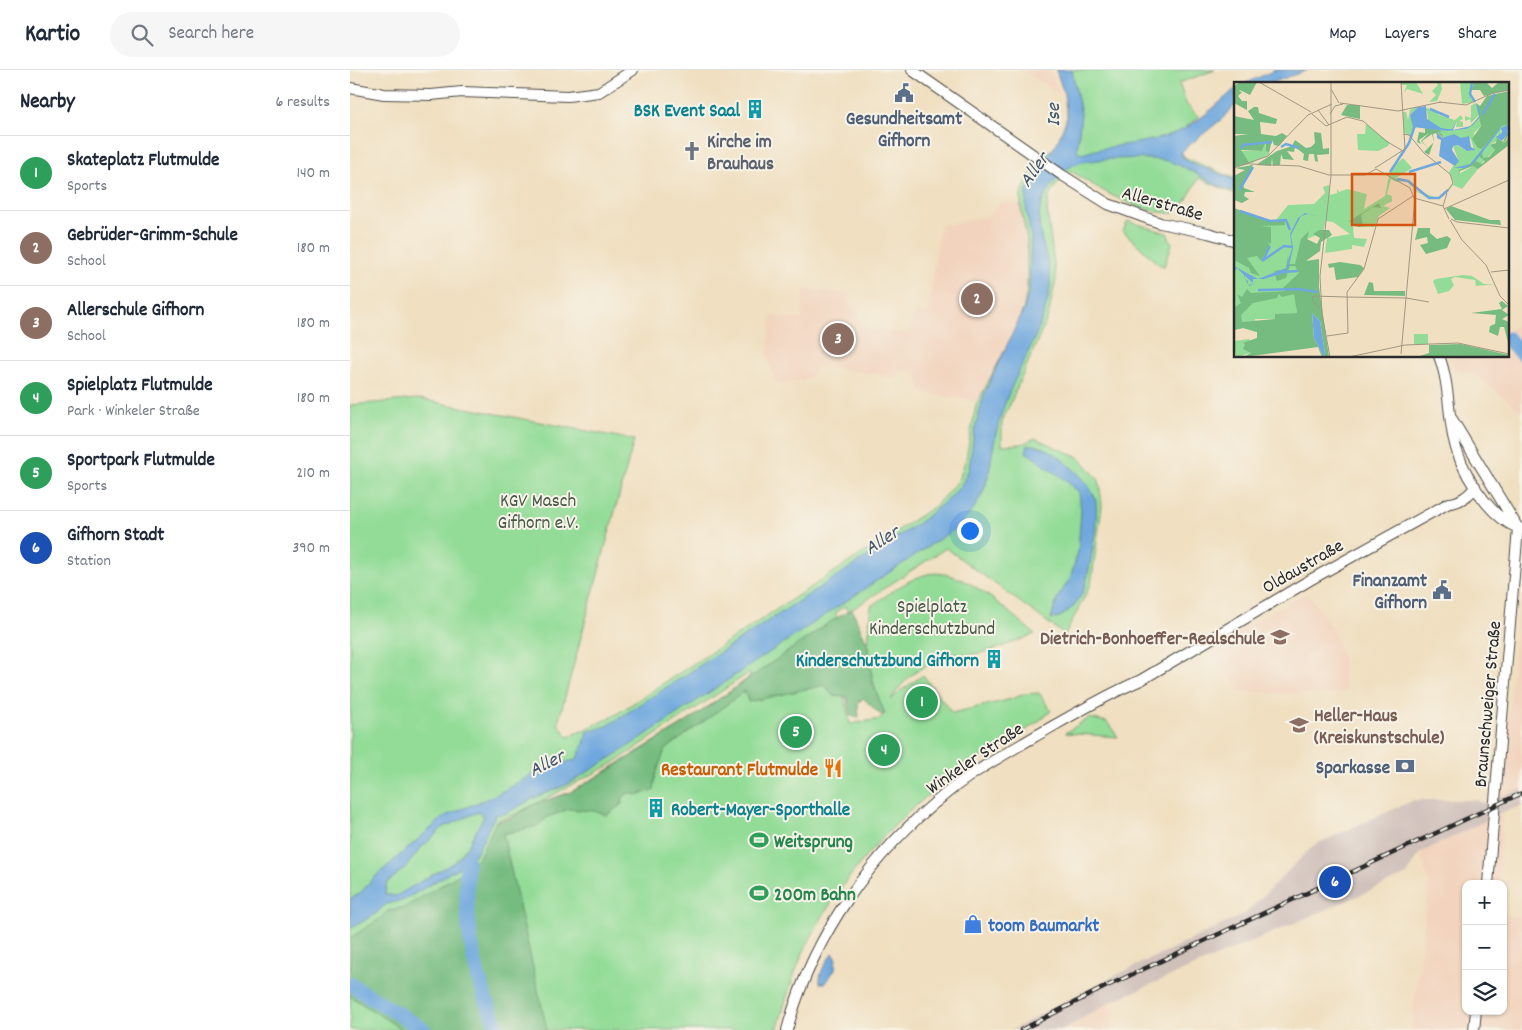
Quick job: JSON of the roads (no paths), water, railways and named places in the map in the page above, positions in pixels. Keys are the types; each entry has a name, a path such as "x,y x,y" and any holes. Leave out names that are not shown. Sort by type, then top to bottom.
{"street":[{"path":"350,88 384,94 431,95 462,92 568,96 599,92 633,70"},
{"name":"Allerstraße","path":"912,70 1062,175 1108,204 1131,214 1234,240"},
{"path":"1440,358 1444,369 1455,445 1475,486 1497,516 1520,528"},
{"path":"1451,416 1520,528"},
{"name":"Oldaustraße","path":"1114,692 1141,680 1174,659 1449,503 1455,503 1488,478"},
{"name":"Braunschweiger Straße","path":"1488,880 1520,528"},
{"name":"Winkeler Straße","path":"787,1030 808,969 832,924 863,877 911,824 971,776 1114,692"},
{"path":"1474,1030 1476,1015"}],"water":[{"path":"1056,70 1072,70 1081,114 1077,152 1082,154 1094,150 1157,139 1180,131 1202,117 1234,90 1234,106 1222,119 1182,151 1182,156 1192,163 1234,179 1234,191 1176,164 1148,159 1107,159 1083,162 1064,171 1053,183 1042,204 1039,220 1050,278 1046,306 1041,323 1004,405 987,479 977,503 969,515 956,528 617,754 568,784 532,799 507,813 495,815 477,852 461,866 404,900 386,904 377,913 350,929 350,899 359,894 376,876 445,816 494,796 545,767 576,760 584,744 587,732 607,726 920,522 952,496 962,484 969,469 974,433 984,394 1024,309 1029,290 1031,238 1026,208 1027,190 1058,141 1067,117 1064,94","holes":["478,812 484,816 468,845 456,861 396,896 385,894 387,883 406,867 421,848 442,828"]},
{"path":"1275,70 1308,70 1274,82 1248,82"},
{"path":"1028,445 1038,446 1057,455 1082,478 1095,498 1096,505 1094,541 1083,591 1077,602 1068,612 1051,619 1058,597 1070,579 1078,552 1081,511 1079,492 1026,452"},
{"path":"833,953 836,956 835,969 826,983 820,983 822,971"}],"waterway":[{"path":"1510,341 1522,354"},
{"path":"467,861 467,904 476,969 499,1030"},
{"path":"350,984 424,1030"}],"railway":[{"path":"1021,1030 1105,987 1522,793"}],"place":[{"name":"Gesundheitsamt Gifhorn","path":"904,93"},
{"name":"BSK Event Saal","path":"755,109"},
{"name":"Kirche im Brauhaus","path":"692,151"},
{"name":"Gebrüder-Grimm-Schule","path":"977,299"},
{"name":"Allerschule Gifhorn","path":"838,339"},
{"name":"Finanzamt Gifhorn","path":"1442,590"},
{"name":"Dietrich-Bonhoeffer-Realschule","path":"1280,637"},
{"name":"Kinderschutzbund Gifhorn","path":"994,659"},
{"name":"Skateplatz Flutmulde","path":"922,702"},
{"name":"Heller-Haus (Kreiskunstschule)","path":"1299,725"},
{"name":"Sportpark Flutmulde","path":"796,732"},
{"name":"Spielplatz Flutmulde","path":"884,750"},
{"name":"Sparkasse","path":"1405,766"},
{"name":"Restaurant Flutmulde","path":"833,768"},
{"name":"Robert-Mayer-Sporthalle","path":"656,808"},
{"name":"Weitsprung","path":"759,840"},
{"name":"Gifhorn Stadt","path":"1335,882"},
{"name":"200m Bahn","path":"759,893"},
{"name":"toom Baumarkt","path":"973,924"}],"water label":[{"name":"Ise","path":"1052,115"},
{"name":"Aller","path":"1033,169"},
{"name":"Aller","path":"881,539"},
{"name":"Aller","path":"546,762"}],"park label":[{"name":"KGV Masch Gifhorn e.V.","path":"538,510"},
{"name":"Spielplatz Kinderschutzbund","path":"932,616"}]}
